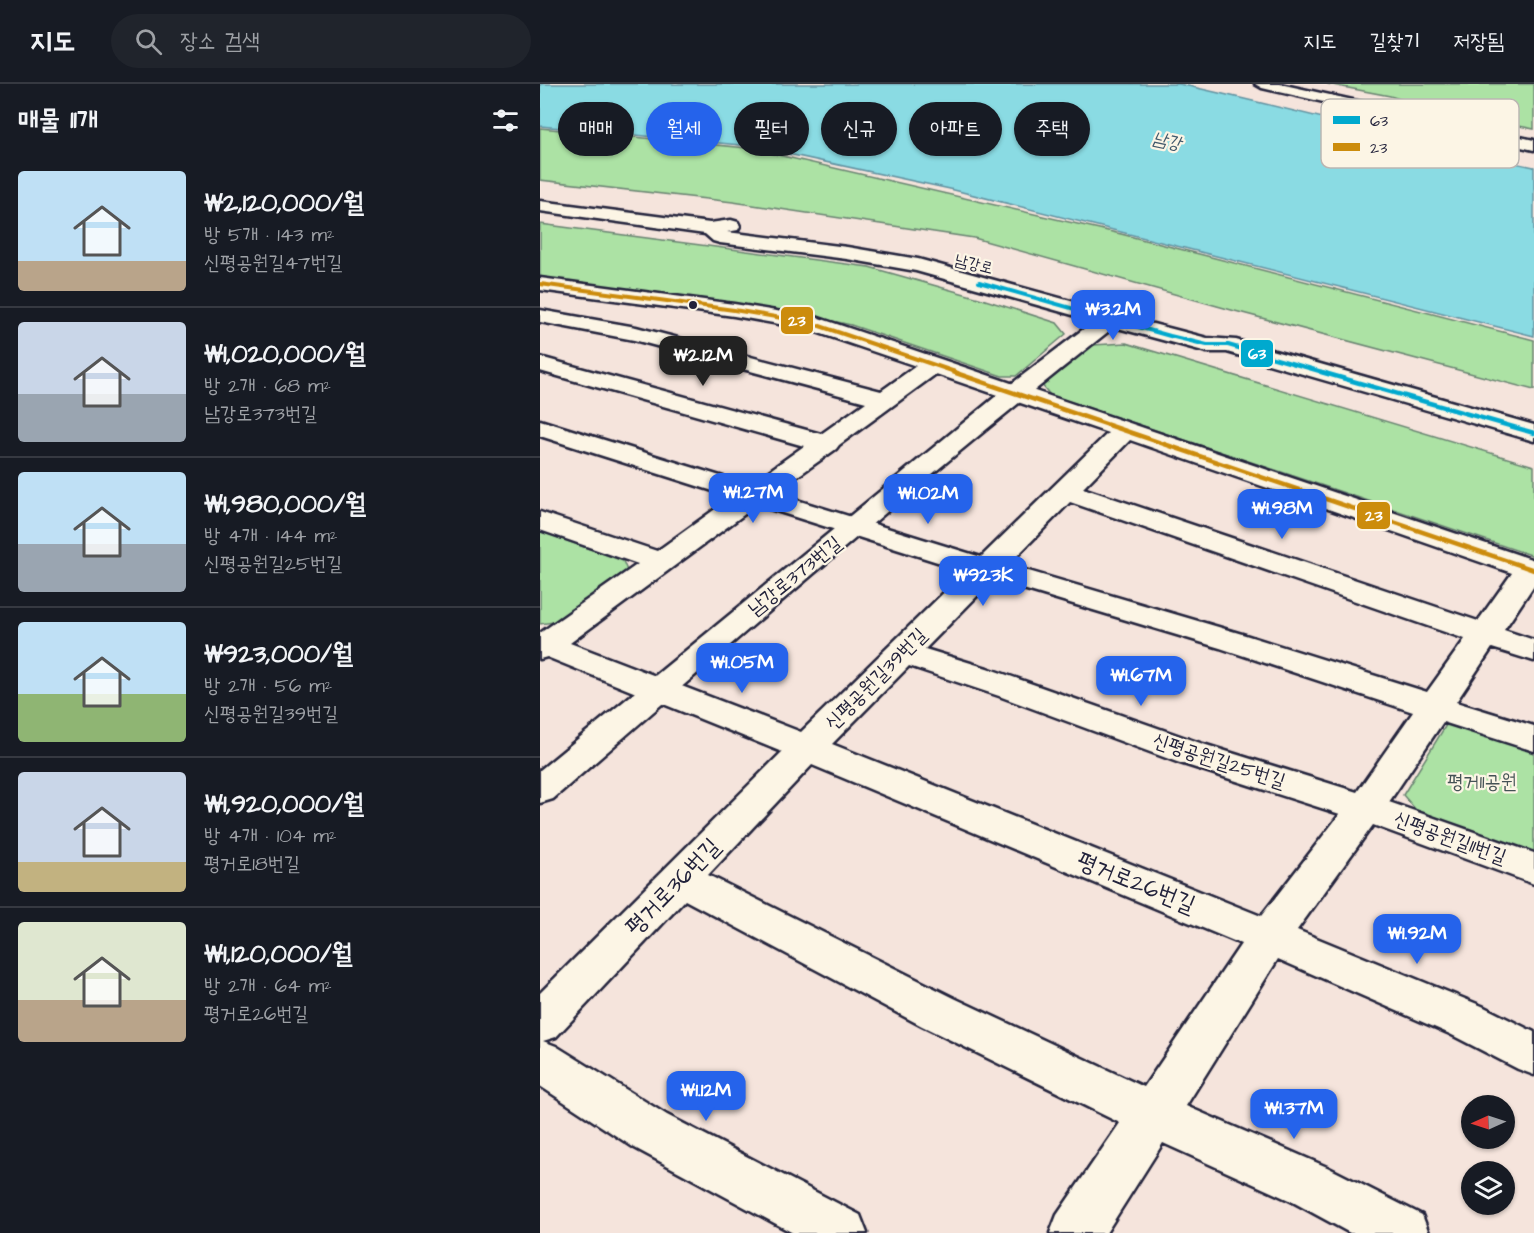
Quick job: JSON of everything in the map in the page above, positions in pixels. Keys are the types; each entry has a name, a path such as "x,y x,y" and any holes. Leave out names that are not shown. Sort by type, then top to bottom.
{"street":[{"path":"1262,84 1329,99"},
{"path":"1519,142 1534,145"},
{"name":"남강로","path":"540,206 710,229 735,226 856,240 933,253 986,266 1118,313 1170,336 1207,345 1228,345 1534,433"},
{"name":"남강로","path":"710,229 720,237 847,253 918,265 1053,304 1118,313 1220,335 1228,345"},
{"path":"540,284 811,323 1532,570 1484,635 1366,807 1269,937 1076,1233"},
{"path":"1053,304 1079,327 1078,344 1110,335 1170,336"},
{"path":"540,384 690,305"},
{"name":"남강로373번길","path":"540,790 659,688 1015,393 1118,313"},
{"path":"540,316 636,334 886,400"},
{"path":"540,364 827,444"},
{"path":"542,646 827,444 933,365"},
{"path":"540,428 987,568 1123,608 1534,739"},
{"name":"신평공원길39번길","path":"805,750 1126,430"},
{"path":"1065,491 1534,651"},
{"path":"540,520 661,562"},
{"name":"평거로26번길","path":"542,646 659,688 805,750 1269,937 1466,1020 1534,1055"},
{"name":"신평공원길25번길","path":"902,653 955,668 1190,753 1366,807"},
{"name":"평거로36번길","path":"540,1023 805,750"},
{"name":"신평공원길11번길","path":"1366,807 1534,869"},
{"path":"680,879 938,1012 1153,1115 1309,1184 1403,1233"},
{"path":"540,1061 650,1131 813,1216 841,1233"}],"green space":[{"path":"1327,84 1534,84 1534,129 1519,126 1519,99 1400,99"},
{"path":"540,128 558,130 558,156 634,156 634,137 646,138 646,156 722,156 722,146 734,147 734,156 782,156 1121,234 1534,340 1534,390 1235,311 974,238 733,202 540,180"},
{"path":"540,224 869,267 1057,323 1066,334 1016,376 1002,376 851,325 787,311 540,277"},
{"path":"1126,343 1534,466 1534,556 1050,395 1042,385 1093,345"},
{"path":"540,531 623,561 628,573 561,621 540,624"},
{"name":"평거11공원","path":"1446,725 1467,725 1534,750 1534,853 1416,810 1403,795"}],"water":[{"name":"남강","path":"540,84 1179,84 1321,118 1321,168 1519,168 1519,164 1534,167 1534,336 950,189 797,156 809,156 809,102 734,102 734,144 722,143 722,102 646,102 646,136 634,135 634,102 558,102 558,128 540,126"}],"transit line":[{"name":"63","path":"979,282 1170,336 1207,345 1228,345 1534,433"},
{"name":"23","path":"540,284 734,310 811,323 1534,570"}]}
